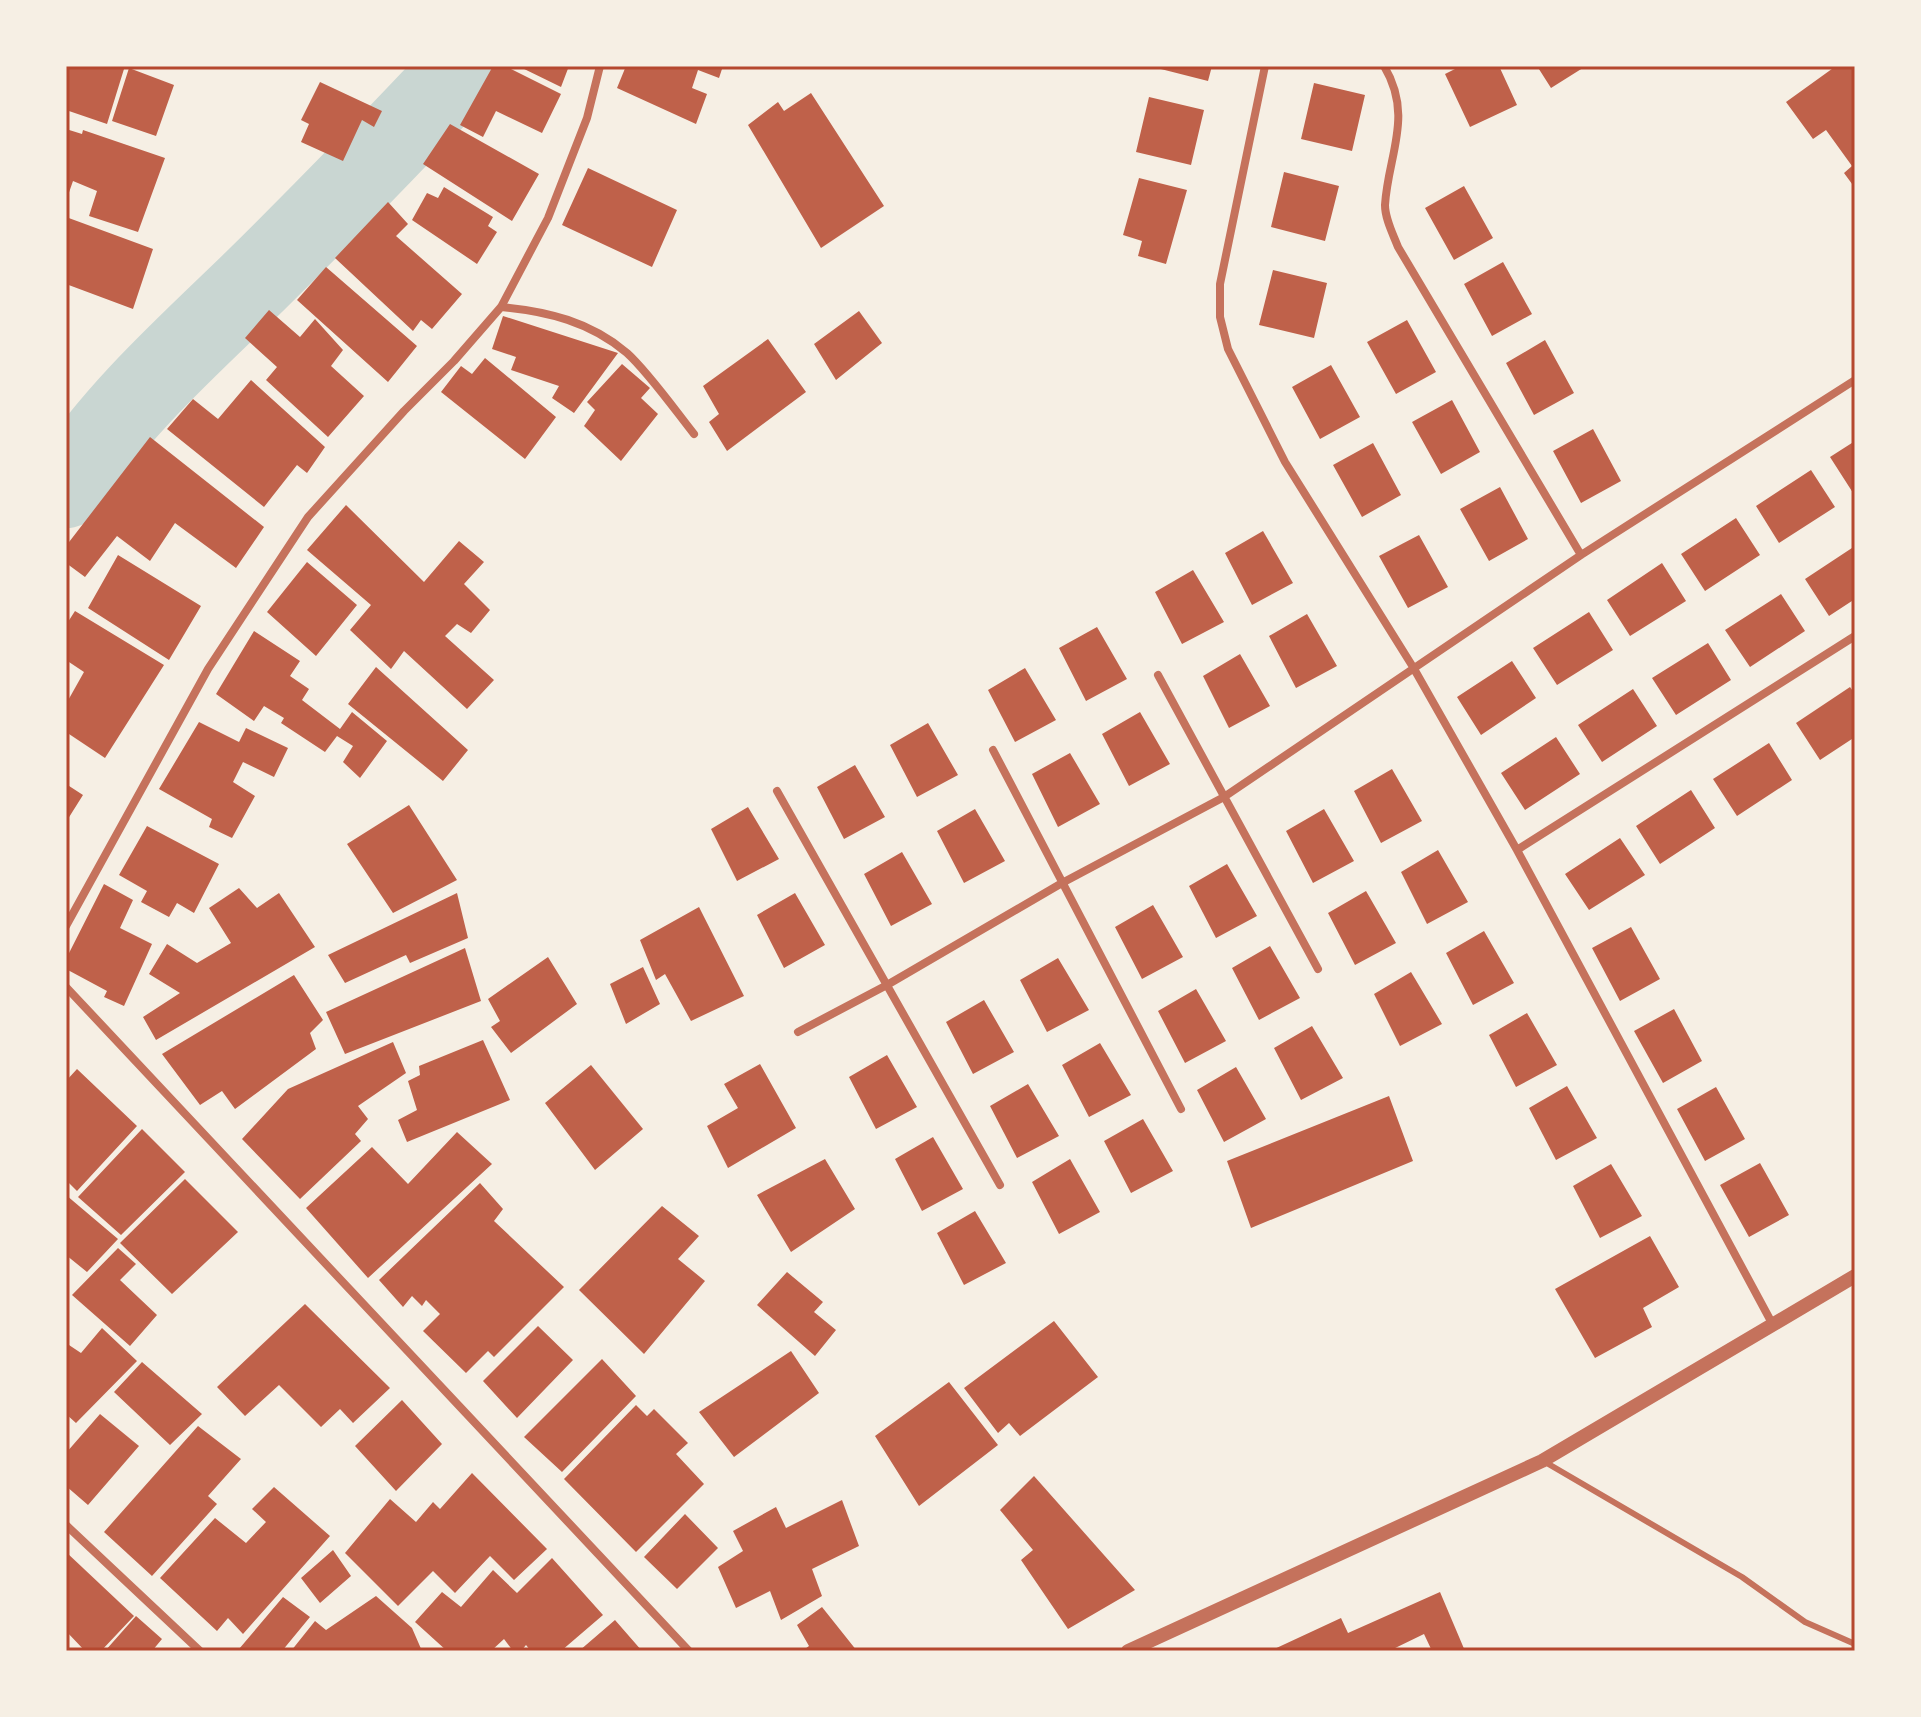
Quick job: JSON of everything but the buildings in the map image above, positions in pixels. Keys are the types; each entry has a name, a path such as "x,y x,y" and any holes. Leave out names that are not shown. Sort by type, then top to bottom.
{"street":[{"path":"66,926 208,669 308,517 501,307 548,218 587,118 600,66"},
{"path":"1265,66 1220,284 1220,317 1228,349 1285,462 1413,667 1517,850 1773,1325"},
{"path":"1384,66 1395,91 1399,114 1385,207 1389,225 1398,247 1581,555"},
{"path":"501,307 533,310 583,324 627,353 694,434"},
{"path":"798,1032 887,985 1062,883 1224,797 1581,555 1855,380"},
{"path":"1517,850 1855,636"},
{"path":"1158,675 1318,969"},
{"path":"993,750 1181,1109"},
{"path":"777,791 1000,1185"},
{"path":"66,987 689,1651"},
{"path":"1128,1651 1542,1461 1855,1276"},
{"path":"66,1525 200,1651"}],"lane":[{"path":"1542,1461 1742,1577 1805,1622 1855,1644"}],"waterway":[{"path":"66,487 131,405 381,154 455,76 459,66"}]}
